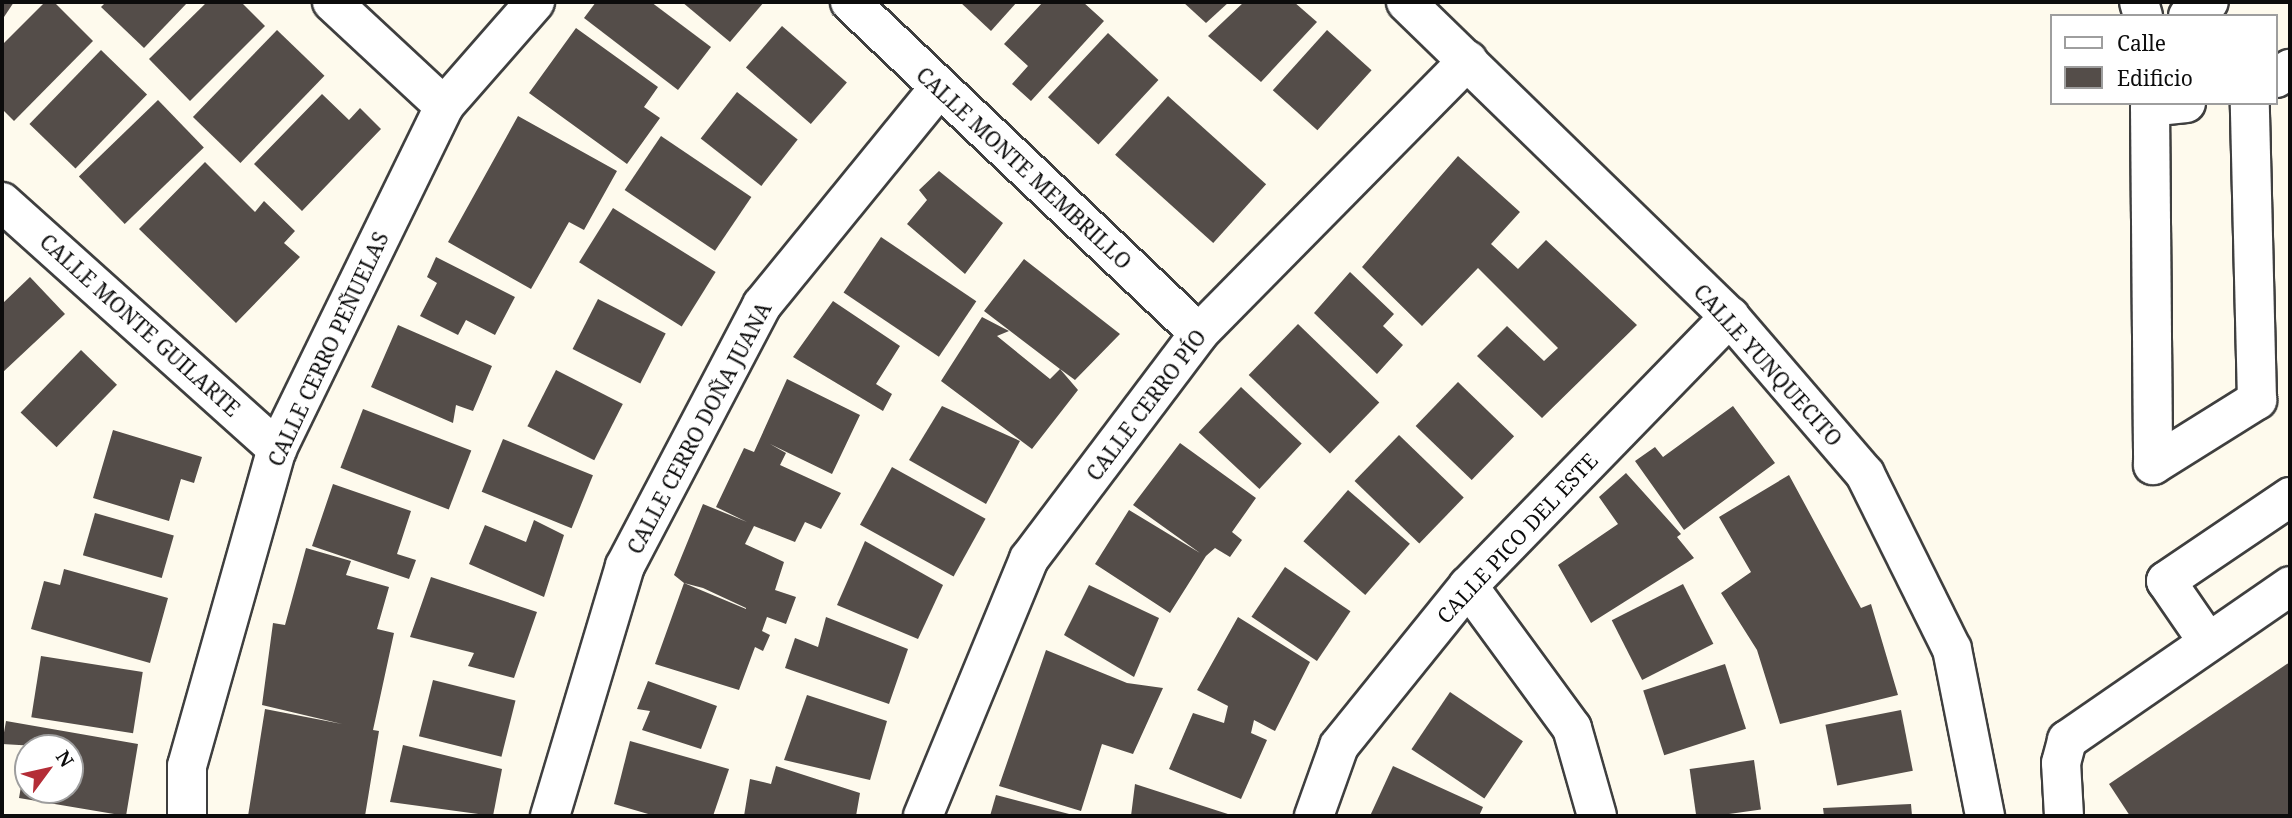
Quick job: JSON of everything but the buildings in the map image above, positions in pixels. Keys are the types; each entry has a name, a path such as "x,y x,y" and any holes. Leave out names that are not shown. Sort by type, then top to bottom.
{"street":[{"path":"332,2 444,106"},
{"name":"CALLE CERRO PEÑUELAS","path":"187,816 187,766 277,449 444,106 535,2"},
{"name":"CALLE MONTE MEMBRILLO","path":"850,2 1199,333"},
{"name":"CALLE YUNQUECITO","path":"1406,2 1730,317 1865,474 1952,649 1985,816"},
{"path":"2191,14 2209,2"},
{"name":"CALLE CERRO PÍO","path":"923,816 1029,559 1199,333 1468,60"},
{"name":"CALLE CERRO DOÑA JUANA","path":"550,816 625,566 755,317 939,88"},
{"path":"2162,105 2153,465 2257,400 2250,105"},
{"name":"CALLE MONTE GUILARTE","path":"2,202 277,449"},
{"name":"CALLE PICO DEL ESTE","path":"1314,816 1339,746 1468,586 1730,317"},
{"path":"2208,642 2166,581 2290,497"},
{"path":"1468,586 1572,728 1597,816"},
{"path":"2064,816 2067,740 2290,586"}]}
